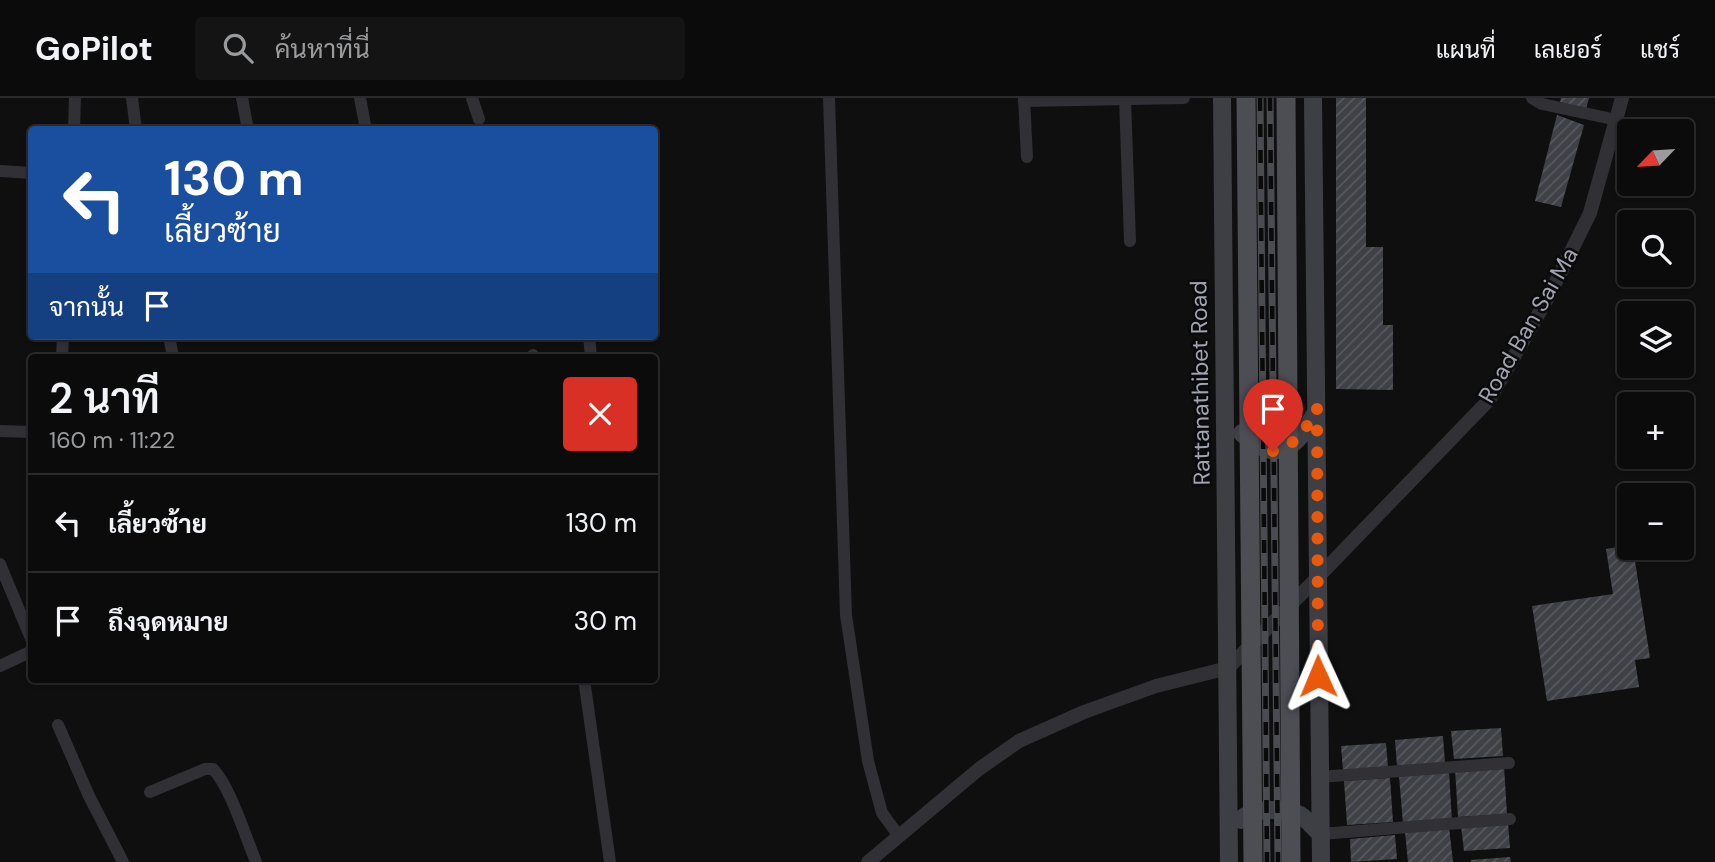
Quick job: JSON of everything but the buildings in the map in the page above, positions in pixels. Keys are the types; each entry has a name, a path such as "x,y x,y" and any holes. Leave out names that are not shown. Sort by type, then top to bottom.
{"main road":[{"name":"Rattanathibet Road","path":"1222,98 1229,862"},
{"name":"Rattanathibet Road","path":"1246,98 1253,862"},
{"path":"1286,98 1291,862"},
{"path":"1313,98 1321,862"},
{"path":"1226,409 1238,429 1258,447 1273,451 1288,447 1304,433 1317,408"},
{"path":"1229,832 1244,816 1265,809 1300,815 1321,834"}],"street":[{"path":"74,126 75,98"},
{"path":"132,98 136,126"},
{"path":"242,98 247,126"},
{"path":"360,98 365,126"},
{"path":"472,98 479,119"},
{"path":"829,98 846,615 868,761 882,813 899,836"},
{"path":"1027,157 1024,100 1184,98"},
{"path":"1532,98 1542,104 1617,120"},
{"name":"Road Ban Sai Ma","path":"1617,119 1622,98"},
{"path":"1125,99 1130,241"},
{"name":"Road Ban Sai Ma","path":"1317,578 1489,400 1550,294 1590,213 1617,120"},
{"path":"0,171 28,173"},
{"path":"0,431 28,432"},
{"path":"0,564 28,631"},
{"path":"868,862 979,769 1032,734 1156,686 1228,668 1317,578"},
{"path":"0,666 28,653"},
{"path":"585,683 610,862"},
{"path":"58,725 89,796 123,862"},
{"path":"1319,777 1508,763"},
{"path":"150,792 205,769 213,769 226,788 256,862"},
{"path":"1321,834 1510,819"}],"railway":[{"path":"1260,98 1267,862"},
{"path":"1270,98 1278,862"}],"route":[{"path":"1273,451 1288,447 1304,433 1317,408 1318,676"}]}
